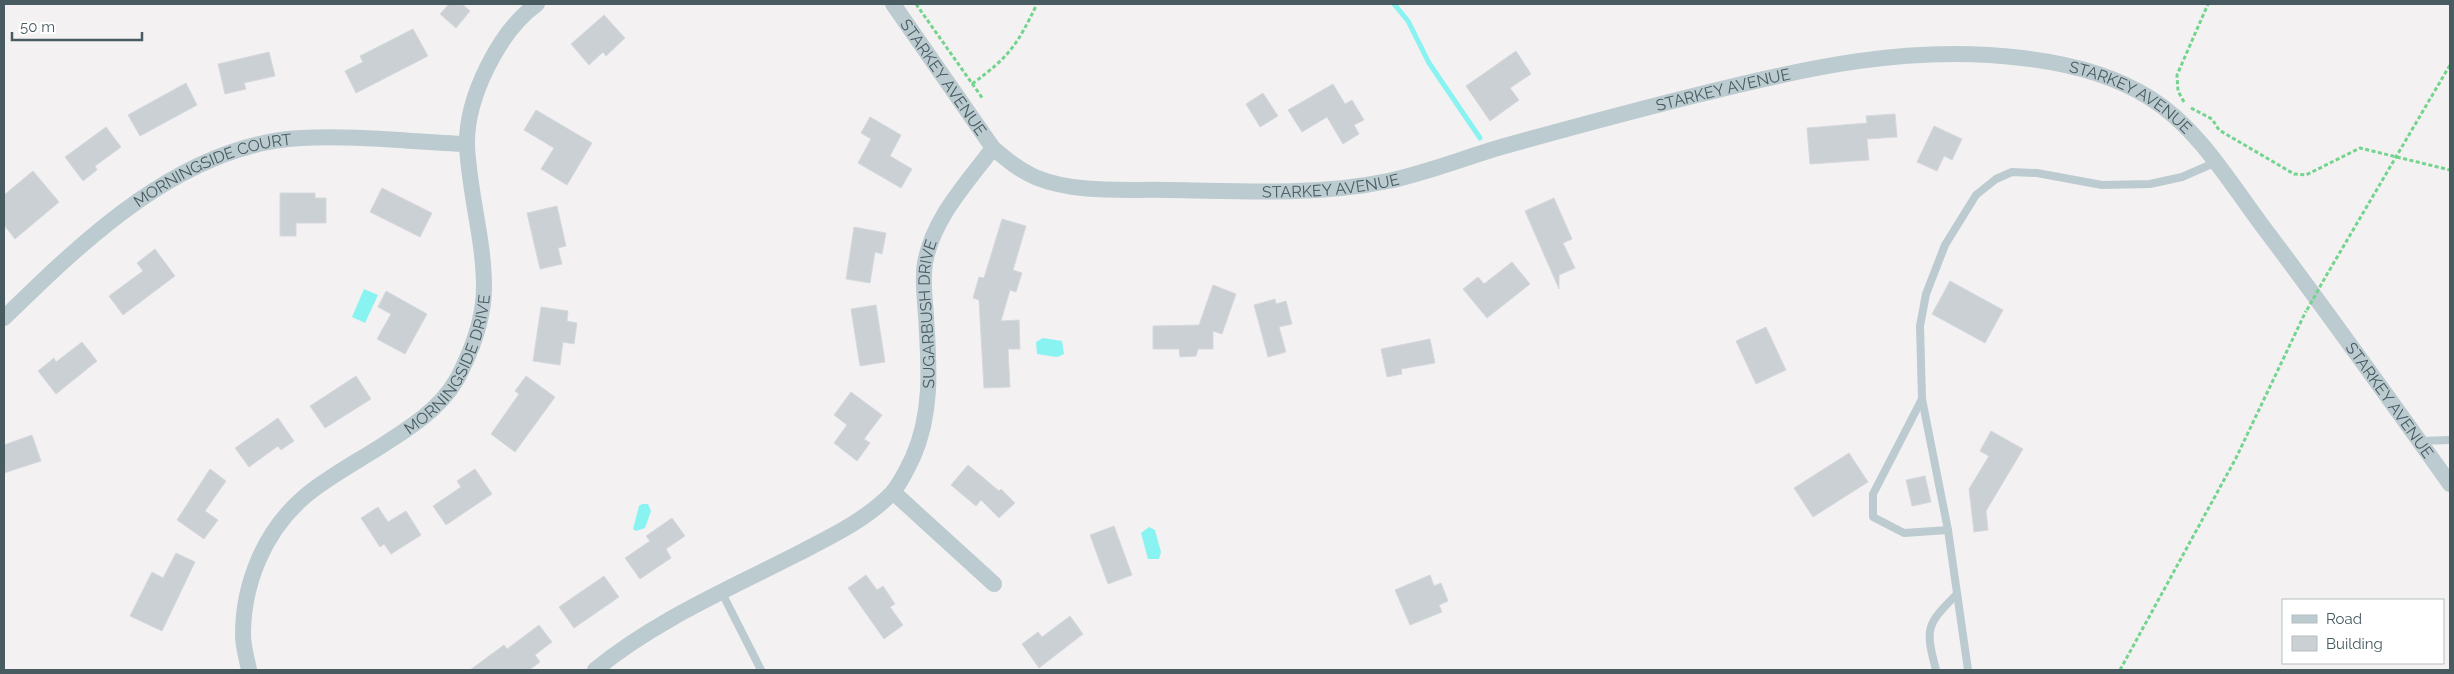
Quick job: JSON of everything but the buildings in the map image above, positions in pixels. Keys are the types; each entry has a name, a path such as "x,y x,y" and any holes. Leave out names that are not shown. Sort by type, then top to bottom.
{"street":[{"name":"MORNINGSIDE DRIVE","path":"249,670 243,637 246,599 262,550 282,520 304,497 423,418 445,397 462,369 481,319 484,288 467,144 474,105 495,49 513,26 537,4"},
{"name":"STARKEY AVENUE","path":"893,4 994,148 1012,164 1033,176 1051,182 1090,188 1290,192 1346,188 1391,180 1621,114 1840,62 1906,54 1982,53 2055,62 2124,85 2165,108 2181,123 2297,271 2450,484"},
{"name":"MORNINGSIDE COURT","path":"4,318 102,227 192,168 233,152 300,138 467,144"},
{"name":"SUGARBUSH DRIVE","path":"595,670 638,639 832,536 866,515 892,492 907,469 920,441 927,413 930,384 924,287 925,264 931,239 946,210 994,148"},
{"path":"892,492 994,584"}],"lane":[{"path":"1968,670 1948,530 1922,399 1920,326 1926,294 1945,246 1976,195 1996,179 2012,172 2029,172 2102,185 2150,184 2182,177 2214,163"},
{"path":"1922,399 1873,494 1873,517 1904,534 1948,530"},
{"path":"2419,441 2450,440"},
{"path":"722,593 761,670"},
{"path":"1936,670 1928,639 1935,616 1957,594"}],"path":[{"path":"916,4 983,99"},
{"path":"972,84 1000,63 1010,52 1037,4"},
{"path":"2208,4 2177,75 2178,91 2186,104 2212,119 2219,130 2294,174 2306,175 2360,148 2450,170"},
{"path":"2120,670 2236,458 2307,310 2450,66"}],"water":[{"path":"364,289 378,295 365,323 352,317"},
{"path":"1043,338 1062,341 1064,354 1057,357 1037,354 1036,342"},
{"path":"648,504 651,511 645,528 636,531 633,529 639,506"},
{"path":"1149,527 1155,530 1161,552 1159,559 1148,559 1141,533"}],"waterway":[{"path":"1394,4 1408,21 1429,63 1480,138"}]}
